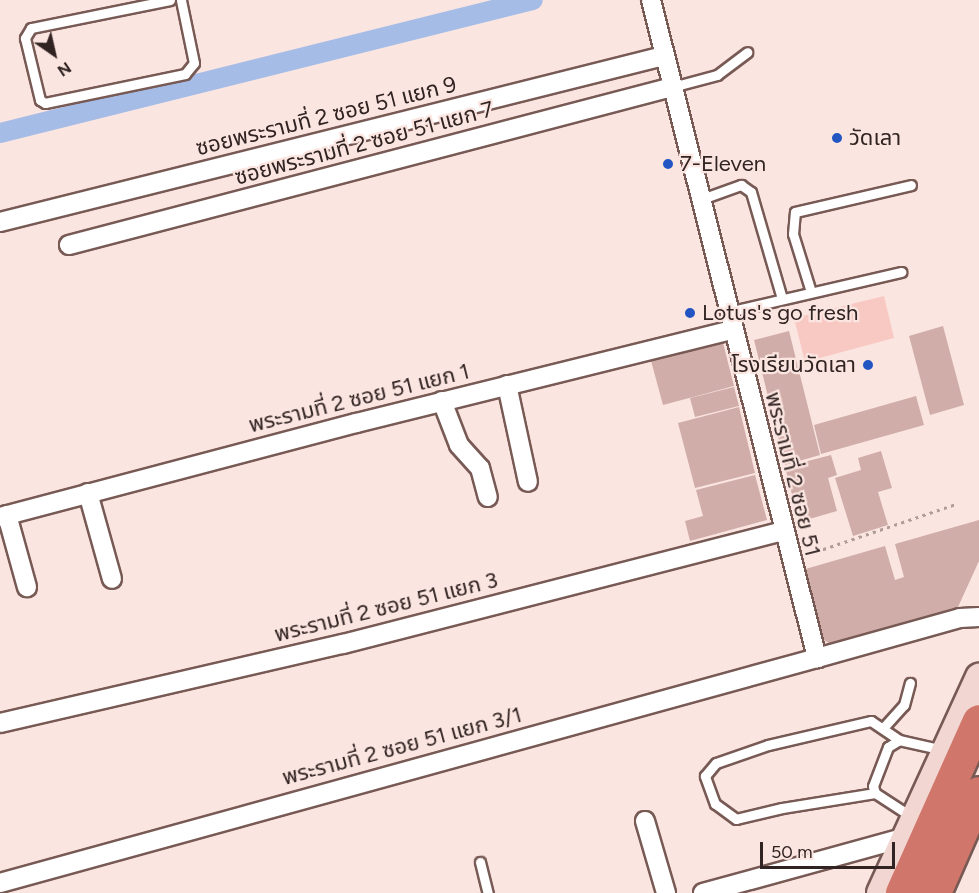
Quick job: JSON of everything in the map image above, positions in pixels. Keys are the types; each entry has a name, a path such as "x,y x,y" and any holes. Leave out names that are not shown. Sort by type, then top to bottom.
{"highway":[{"path":"902,893 979,721"},
{"path":"935,893 978,803"},
{"path":"943,893 978,803"}],"main road":[{"path":"880,893 979,677"}],"street":[{"name":"พระรามที่ 2 ซอย 51","path":"651,0 699,200 817,658"},
{"name":"ซอยพระรามที่ 2 ซอย 51 แยก 9","path":"0,222 664,56"},
{"name":"ซอยพระรามที่ 2 ซอย 51 แยก 7","path":"69,245 672,87"},
{"name":"พระรามที่ 2 ซอย 51 แยก 1","path":"4,516 507,385 730,321"},
{"path":"507,385 528,482"},
{"path":"442,401 459,444 480,468 488,497"},
{"path":"88,494 112,579"},
{"path":"4,516 27,587"},
{"name":"พระรามที่ 2 ซอย 51 แยก 3","path":"0,723 343,644 783,531"},
{"path":"817,658 960,618 979,617"},
{"name":"พระรามที่ 2 ซอย 51 แยก 3/1","path":"0,883 817,658"},
{"path":"645,821 666,893"},
{"path":"703,893 910,828"}],"lane":[{"path":"171,0 31,28 25,38 40,100 45,103 184,74 194,63 181,0"},
{"path":"672,87 717,75 747,52"},
{"path":"699,200 741,185 752,192 782,299"},
{"path":"811,292 793,234 795,212 911,185"},
{"path":"730,321 782,299 901,272"},
{"path":"883,728 904,705 910,683"},
{"path":"875,793 736,819 715,804 705,776 716,763 768,745 871,721 899,740 946,751"},
{"path":"899,740 888,747 873,786 875,793 910,828"},
{"path":"480,862 488,893"}],"path":[{"path":"790,560 956,504"}],"shaded area":[{"path":"884,296 894,338 805,362 794,318"}],"building":[{"path":"943,326 964,405 930,415 909,336"},
{"path":"789,331 820,455 785,465 754,340"},
{"path":"722,339 734,386 663,405 650,357"},
{"path":"734,387 739,406 695,417 690,398"},
{"path":"916,396 924,425 821,454 814,425"},
{"path":"739,407 755,473 695,488 678,423"},
{"path":"881,451 892,488 878,492 888,525 853,536 835,478 861,470 858,458"},
{"path":"831,455 837,475 828,478 837,511 799,522 785,467"},
{"path":"755,475 767,520 690,541 685,521 703,516 696,490"},
{"path":"979,520 979,561 958,607 829,643 822,639 802,570 885,546 895,580 904,577 895,544"}],"waterway":[{"path":"0,133 533,0"}],"place":[{"name":"วัดเลา","path":"837,138"},
{"name":"7-Eleven","path":"668,164"},
{"name":"Lotus's go fresh","path":"690,313"},
{"name":"โรงเรียนวัดเลา","path":"868,365"}]}
